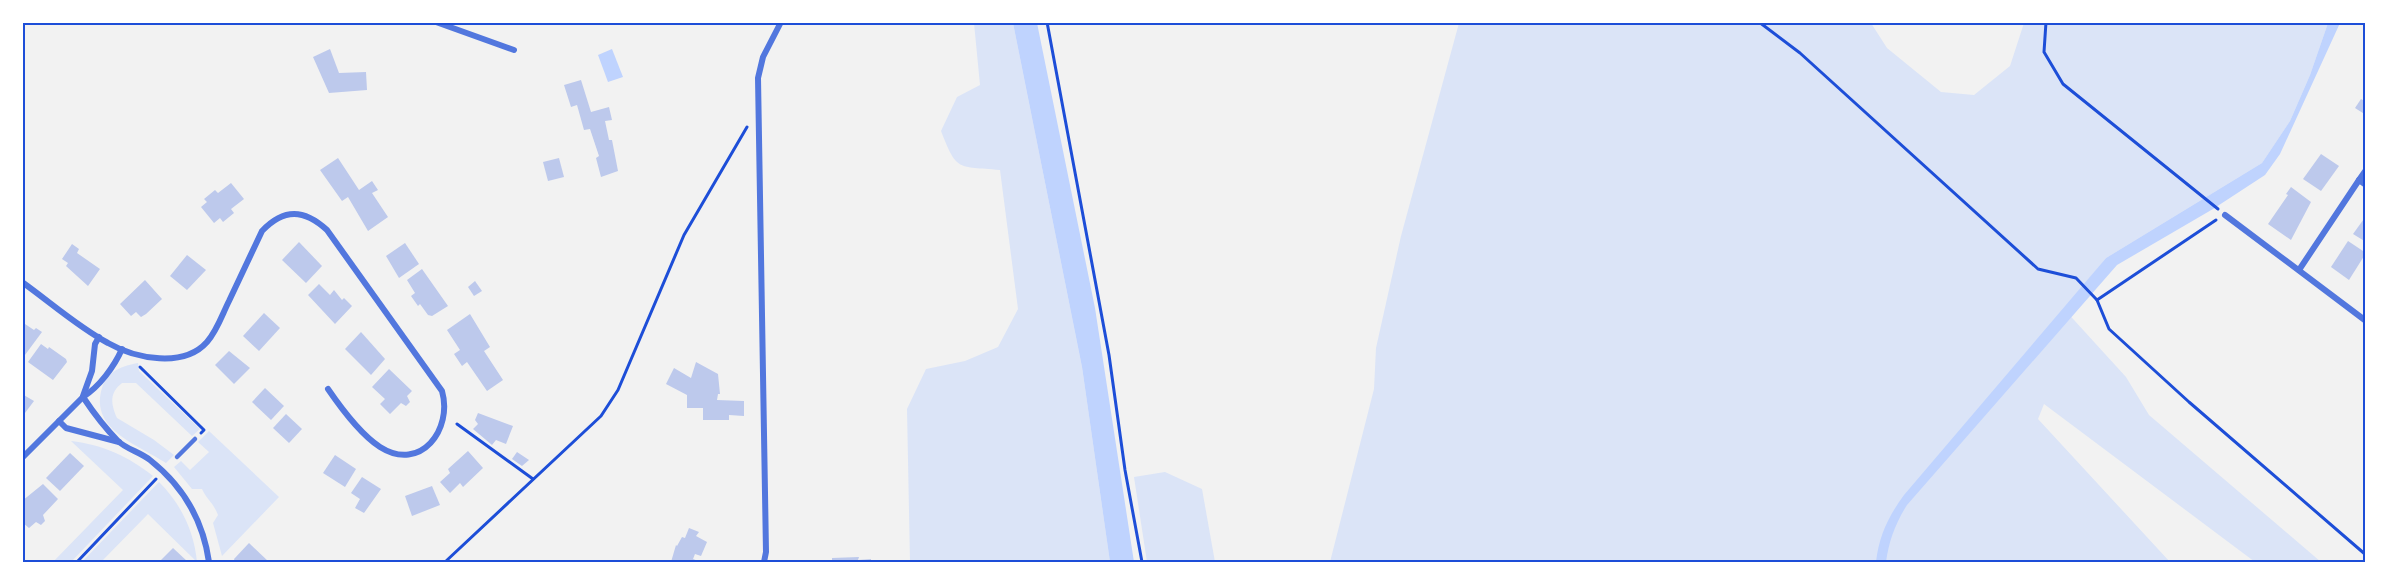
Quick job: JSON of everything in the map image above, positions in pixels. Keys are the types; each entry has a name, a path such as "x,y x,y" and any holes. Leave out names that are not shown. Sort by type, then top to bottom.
{"street":[{"path":"436,22 514,50"},
{"path":"764,562 758,122 760,67 781,22"},
{"path":"2299,270 2366,170"},
{"path":"2359,180 2366,185"},
{"path":"22,282 99,337 122,349 153,357 188,356 199,350 215,330 262,231 273,220 288,214 302,214 315,219 327,230 442,391 446,403 445,416 436,438 427,447 404,454 393,453 380,447 354,422 327,389"},
{"path":"2225,215 2366,321"},
{"path":"83,397 93,371 95,344 99,337"},
{"path":"22,458 83,397 94,390 122,349"},
{"path":"83,397 119,442 147,458 182,490 201,530 209,562"},
{"path":"59,421 66,428 119,442"}],"lane":[{"path":"177,458 195,439"}],"path":[{"path":"1047,22 1108,356 1142,562"},
{"path":"1759,22 1800,53 2038,269 2076,278 2097,300 2109,329 2189,402 2366,555"},
{"path":"2046,22 2044,52 2063,84 2225,215 2097,300"},
{"path":"445,562 601,416 618,390 684,235 749,122 758,122"},
{"path":"140,363 143,372 204,430 195,439"},
{"path":"457,424 533,480"},
{"path":"77,562 158,478"}],"shaded area":[{"path":"974,23 1013,23 1082,367 1110,562 910,562 907,409 926,369 965,361 998,347 1018,309 1000,170 967,167 960,164 951,154 941,131 957,97 980,85"},
{"path":"1459,23 1871,23 1887,48 1941,92 1974,95 2010,66 2024,23 2328,23 2310,75 2290,121 2262,163 2106,258 2064,309 2126,377 2149,415 2321,562 2255,562 2044,404 2038,419 2170,562 1330,562 1374,389 1376,348 1401,236"},
{"path":"138,363 139,371 200,429 192,436 136,383 122,383 118,387 112,399 117,418 174,455 166,463 119,434 109,425 103,415 100,403 102,388 107,377 121,368"},
{"path":"209,431 279,497 222,556 213,523 218,515 216,511 202,489 192,489 174,467 181,461 190,470 209,452 198,442"},
{"path":"71,441 115,452 153,476 71,562 53,562 123,490"},
{"path":"1165,472 1202,489 1215,562 1147,562 1134,477"},
{"path":"159,482 174,499 185,519 193,540 197,562 148,514 101,562 82,562"}],"water":[{"path":"1013,23 1037,23 1095,308 1134,562 1110,562 1082,367"},
{"path":"2328,23 2340,23 2280,154 2265,175 2213,209 2117,265 1907,505 1893,533 1886,562 1876,562 1885,527 1904,495 2106,258 2262,163 2290,121 2310,75"},
{"path":"612,49 623,77 608,82 598,55"}],"building":[{"path":"330,49 339,73 366,72 367,90 329,93 313,57"},
{"path":"581,80 591,112 609,107 612,120 605,121 609,140 612,140 618,171 601,177 596,158 599,156 590,129 584,130 577,105 571,107 564,85"},
{"path":"2361,99 2366,102 2366,115 2355,108"},
{"path":"2321,154 2339,166 2321,191 2303,179"},
{"path":"338,158 359,190 372,181 378,190 372,193 388,217 368,231 348,197 342,201 320,170"},
{"path":"559,158 564,177 548,181 543,162"},
{"path":"231,183 244,199 231,209 234,213 223,222 220,218 214,223 201,207 207,202 204,199 215,190 218,193"},
{"path":"2291,187 2311,202 2291,240 2268,224"},
{"path":"2366,216 2366,242 2353,234"},
{"path":"2348,241 2366,253 2349,280 2331,267"},
{"path":"299,242 322,266 306,283 282,260"},
{"path":"405,243 419,264 399,278 386,256"},
{"path":"72,244 79,249 77,253 100,269 88,286 66,266 68,263 62,259"},
{"path":"187,255 206,270 187,290 170,276"},
{"path":"422,269 448,306 432,316 428,315 420,304 418,306 411,296 415,293 407,280"},
{"path":"145,280 162,299 141,317 136,312 131,316 120,304"},
{"path":"475,281 482,291 474,296 468,287"},
{"path":"319,284 330,295 334,290 342,300 344,298 352,306 335,324 308,295"},
{"path":"264,313 280,328 259,351 243,336"},
{"path":"470,314 490,347 484,351 503,380 487,391 467,362 462,366 454,354 460,350 447,330"},
{"path":"22,322 42,332 22,359"},
{"path":"361,332 385,359 371,375 345,349"},
{"path":"41,344 48,349 49,347 67,362 53,380 28,362"},
{"path":"229,351 250,368 234,384 215,365"},
{"path":"696,362 718,374 720,394 717,400 744,401 744,416 729,415 729,420 703,420 703,408 687,408 687,395 666,384 674,368 691,378"},
{"path":"389,369 412,391 407,396 410,402 406,406 401,403 390,414 380,404 385,399 372,387"},
{"path":"265,388 284,406 271,420 252,402"},
{"path":"22,394 34,401 22,417"},
{"path":"478,413 513,426 506,444 496,440 492,445 473,429 478,424 475,420"},
{"path":"286,414 302,429 289,443 273,428"},
{"path":"468,451 483,468 463,487 460,483 450,493 440,482 450,473 448,469"},
{"path":"517,452 529,460 522,466 512,459"},
{"path":"70,453 84,466 60,491 46,478"},
{"path":"335,455 356,469 345,487 323,473"},
{"path":"362,477 381,489 364,513 355,508 360,499 351,493"},
{"path":"43,484 58,499 43,515 45,521 41,525 36,522 29,528 22,522 22,501"},
{"path":"432,486 440,505 412,516 405,496"},
{"path":"689,528 699,532 696,536 707,542 701,556 695,554 693,559 701,562 671,562 676,545 682,537 685,538"},
{"path":"249,543 269,562 235,562 234,559"},
{"path":"173,548 188,562 159,562"},
{"path":"859,557 858,560 871,559 871,562 832,562 832,558"}]}
